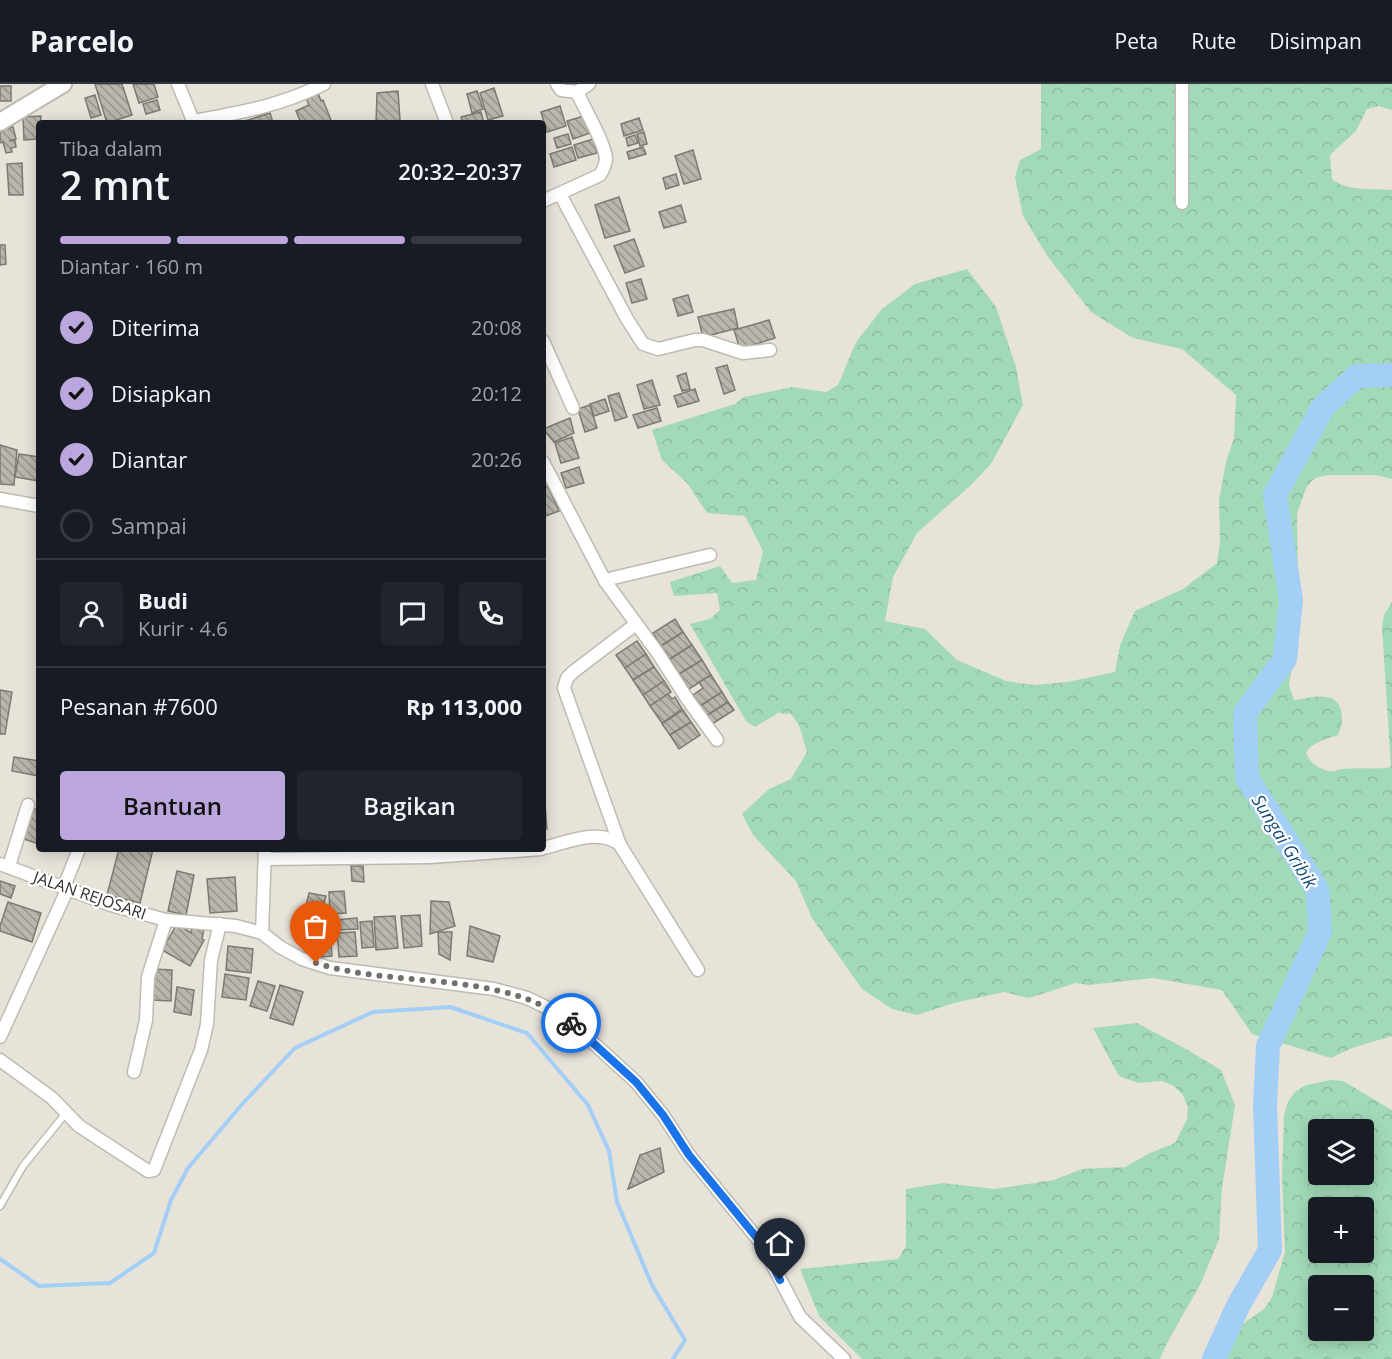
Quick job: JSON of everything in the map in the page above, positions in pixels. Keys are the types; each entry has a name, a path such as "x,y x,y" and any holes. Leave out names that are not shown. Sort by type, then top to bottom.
{"main road":[{"path":"0,122 63,84"}],"street":[{"path":"178,84 193,120"},
{"path":"204,120 257,110 298,97 324,84"},
{"path":"432,84 446,120"},
{"path":"557,84 561,90 577,92 589,84"},
{"path":"1182,84 1182,203"},
{"path":"546,200 600,175 604,168 606,158 577,92"},
{"path":"560,194 627,319 643,344 658,349 703,340 743,353 770,350"},
{"path":"546,348 573,408"},
{"path":"546,468 605,581 717,740"},
{"path":"0,499 36,505"},
{"path":"605,581 710,555"},
{"path":"636,624 573,672 567,678 564,688 620,845 698,970"},
{"path":"4,865 28,805"},
{"path":"546,848 593,836 608,837 620,845"},
{"path":"0,1037 66,888 78,852"},
{"path":"262,933 265,854 430,858 458,852"},
{"name":"JALAN REJOSARI","path":"4,865 111,905 166,920 220,924 262,933 280,947 302,959 330,968 494,989 527,998 558,1013 636,1082 663,1115 689,1155 761,1243 800,1317 844,1359"},
{"path":"134,1072 146,1020 148,977 166,920"},
{"path":"0,1060 52,1098 79,1126 148,1171 155,1169 201,1050 207,1024 211,960 220,924"}],"lane":[{"path":"0,1206 23,1166 66,1113"}],"green space":[{"path":"1041,84 1392,84 1392,110 1379,106 1367,109 1356,131 1330,155 1332,179 1338,183 1360,189 1392,190 1392,479 1376,475 1328,475 1315,478 1307,486 1297,513 1298,586 1294,655 1289,685 1294,700 1329,697 1338,704 1341,711 1342,720 1338,735 1316,744 1306,753 1312,762 1324,770 1391,767 1382,627 1384,615 1392,602 1392,1036 1352,1048 1331,1058 1252,1034 1222,990 1153,978 1089,985 1076,983 1029,998 1004,992 954,1003 917,1015 892,1009 862,989 812,918 796,881 753,835 742,814 769,789 791,779 807,752 799,725 791,714 778,713 755,727 746,721 690,624 710,619 720,610 717,593 674,596 670,582 720,566 732,583 756,580 763,551 745,516 707,513 687,483 662,460 652,430 735,404 744,397 792,387 826,392 838,385 856,342 882,309 915,284 967,269 996,307 1016,367 1023,405 991,464 917,533 893,577 885,621 925,629 957,660 1006,681 1034,685 1067,682 1115,672 1120,645 1135,611 1183,589 1217,563 1220,541 1219,500 1226,462 1234,438 1236,395 1182,349 1133,338 1091,312 1048,257 1023,216 1015,177 1020,160 1041,149"},
{"path":"1137,1023 1221,1070 1235,1105 1222,1188 1219,1239 1201,1283 1160,1359 862,1359 819,1316 800,1269 898,1259 906,1246 906,1189 943,1183 994,1189 1054,1180 1082,1169 1125,1167 1150,1153 1175,1143 1187,1119 1188,1107 1183,1095 1174,1086 1162,1081 1138,1083 1119,1076 1093,1028"},
{"path":"1331,1080 1343,1081 1392,1110 1392,1359 1226,1359 1228,1348 1243,1324 1265,1308 1272,1297 1285,1252 1282,1176 1284,1115 1288,1102 1295,1092 1306,1085"}],"building":[{"path":"95,84 122,84 132,115 116,120 106,120"},
{"path":"133,84 154,84 158,97 139,103"},
{"path":"0,86 11,86 11,101 0,101"},
{"path":"494,88 503,116 488,120 480,93"},
{"path":"398,91 400,120 376,120 377,93"},
{"path":"477,91 483,109 472,113 467,94"},
{"path":"318,93 331,120 300,120 296,111 309,105 306,98"},
{"path":"95,95 101,115 91,118 85,98"},
{"path":"157,100 160,110 146,114 143,104"},
{"path":"560,106 566,126 547,132 546,120 543,120 541,112"},
{"path":"481,112 483,120 462,120 461,117"},
{"path":"270,113 272,120 248,120"},
{"path":"41,116 41,120 36,120 36,139 24,140 23,117"},
{"path":"584,116 590,133 573,139 567,121"},
{"path":"639,118 643,130 624,136 621,124"},
{"path":"13,127 16,139 9,141 15,140 16,147 11,148 12,152 6,153 3,142 0,143 0,130"},
{"path":"644,132 647,144 640,146 637,134"},
{"path":"568,134 571,144 557,148 554,138"},
{"path":"635,135 638,143 628,146 626,138"},
{"path":"593,139 597,153 578,158 574,145"},
{"path":"572,147 576,160 554,167 550,154"},
{"path":"643,147 646,154 629,159 627,152"},
{"path":"693,150 701,179 684,184 675,156"},
{"path":"22,163 23,195 9,195 7,164"},
{"path":"676,174 679,185 666,189 663,178"},
{"path":"619,197 630,231 605,238 595,205"},
{"path":"681,205 686,222 664,228 659,212"},
{"path":"634,239 644,266 625,273 614,246"},
{"path":"0,245 5,245 6,264 0,265"},
{"path":"641,279 647,299 632,303 626,283"},
{"path":"688,295 693,312 678,316 673,299"},
{"path":"734,309 738,328 703,337 698,317"},
{"path":"769,320 775,338 740,349 734,330"},
{"path":"727,365 735,390 724,394 716,368"},
{"path":"686,373 690,389 682,391 677,376"},
{"path":"652,380 660,405 644,409 637,385"},
{"path":"695,389 699,401 678,407 674,396"},
{"path":"619,393 627,417 615,421 608,396"},
{"path":"605,399 609,411 594,416 590,404"},
{"path":"590,405 597,428 585,432 578,409"},
{"path":"657,408 661,421 638,428 633,415"},
{"path":"570,418 574,433 554,442 546,433 546,428"},
{"path":"572,437 579,458 561,463 555,443"},
{"path":"0,445 17,450 14,485 0,484"},
{"path":"19,454 36,457 36,480 15,477"},
{"path":"579,467 584,483 566,488 561,473"},
{"path":"548,486 559,511 546,516 546,487"},
{"path":"675,619 683,632 661,646 653,633"},
{"path":"683,632 692,645 670,659 661,646"},
{"path":"637,641 646,654 625,668 616,655"},
{"path":"692,645 702,660 679,674 670,659"},
{"path":"646,654 654,667 633,680 625,668"},
{"path":"702,660 711,675 689,689 679,674"},
{"path":"654,667 664,681 643,695 633,680"},
{"path":"711,675 722,692 700,706 693,695 703,688 699,682"},
{"path":"664,681 671,692 650,706 643,695"},
{"path":"0,690 12,692 5,734 0,734"},
{"path":"722,692 728,702 706,716 700,706"},
{"path":"668,694 672,699 675,697 682,709 662,723 650,706"},
{"path":"728,702 734,710 712,724 706,716"},
{"path":"683,710 691,722 670,735 662,724"},
{"path":"691,722 700,735 679,749 670,735"},
{"path":"14,757 36,761 36,775 12,771"},
{"path":"32,808 36,809 36,843 21,838"},
{"path":"118,852 152,852 140,903 107,895"},
{"path":"351,866 363,866 364,882 352,881"},
{"path":"177,871 194,875 186,915 168,911"},
{"path":"235,877 237,911 210,913 207,879"},
{"path":"0,881 15,886 11,898 0,894"},
{"path":"344,891 346,913 330,914 329,892"},
{"path":"309,893 326,896 322,910 306,906"},
{"path":"431,901 449,902 455,926 430,934"},
{"path":"8,902 41,913 32,942 0,931"},
{"path":"325,910 325,919 306,921 306,911"},
{"path":"420,915 422,946 404,948 401,916"},
{"path":"395,916 398,948 376,950 374,917"},
{"path":"357,918 358,929 336,930 335,920"},
{"path":"372,921 374,947 362,948 360,922"},
{"path":"332,922 332,928 310,930 309,924"},
{"path":"177,924 191,933 192,928 204,929 202,939 204,940 190,966 162,950"},
{"path":"470,926 500,936 493,962 467,956"},
{"path":"330,932 332,956 309,958 308,934"},
{"path":"355,932 357,956 339,957 337,933"},
{"path":"438,932 452,932 450,960 439,954"},
{"path":"228,946 253,949 251,973 226,970"},
{"path":"153,969 172,970 171,1001 152,1000"},
{"path":"225,974 249,978 246,1000 222,997"},
{"path":"258,981 275,986 267,1011 250,1006"},
{"path":"280,985 303,992 293,1025 270,1018"},
{"path":"177,987 194,990 191,1015 174,1012"},
{"path":"660,1148 664,1172 628,1189 640,1155"}],"waterway":[{"name":"Sungai Gribik","path":"1214,1359 1238,1306 1270,1250 1265,1106 1268,1046 1320,932 1318,891 1247,778 1245,713 1285,659 1291,600 1275,495 1323,407 1357,376 1392,375"},
{"path":"0,1259 39,1286 110,1283 154,1253 171,1200 188,1168 244,1102 295,1048 373,1012 450,1007 527,1033 588,1105 609,1151 617,1202 652,1285 685,1340 673,1359"}],"way so far":[{"path":"316,963 330,968 373,975 494,989 543,1005 571,1023"}],"route":[{"path":"571,1023 636,1082 663,1115 689,1155 761,1243 780,1280"}]}
